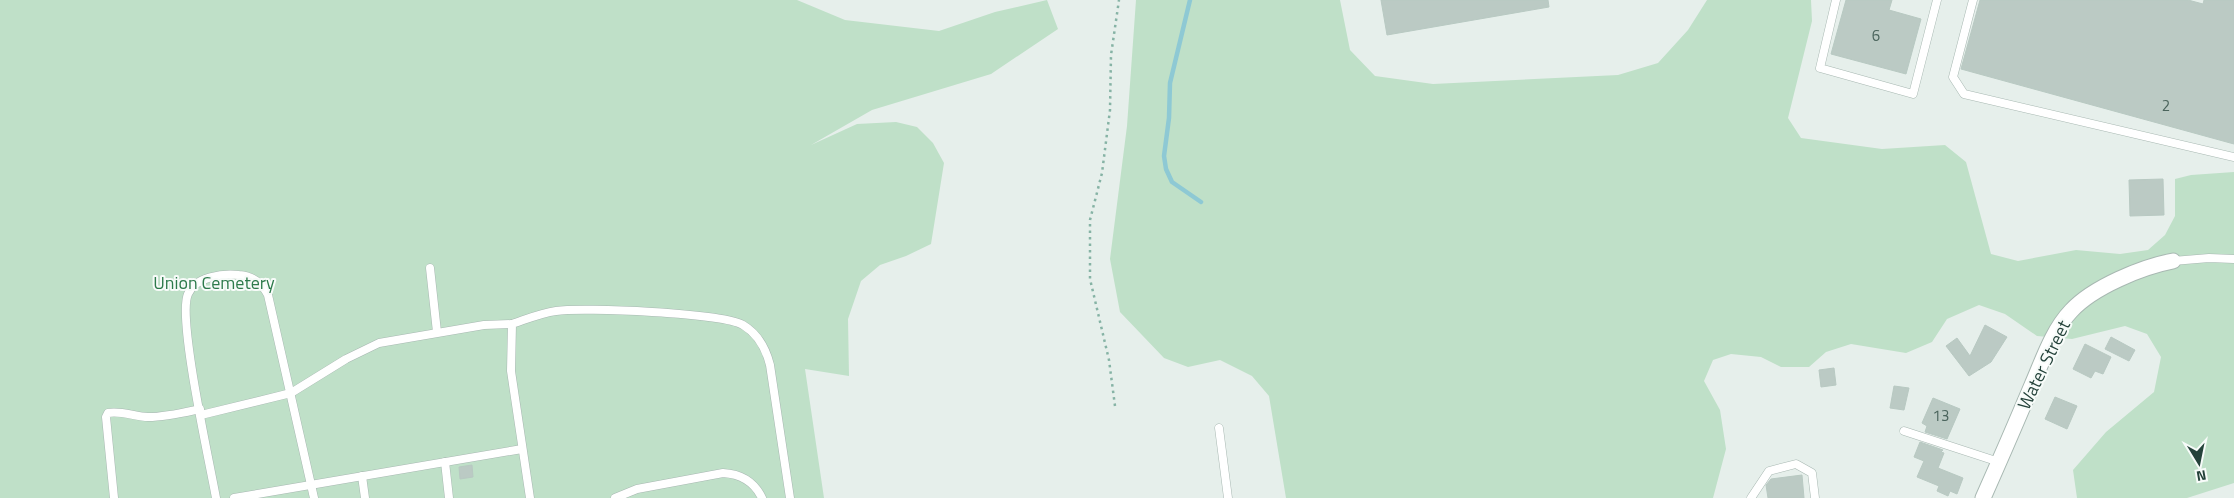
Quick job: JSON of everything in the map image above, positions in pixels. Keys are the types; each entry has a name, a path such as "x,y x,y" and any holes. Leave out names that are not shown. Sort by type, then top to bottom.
{"street":[{"name":"Water Street","path":"1983,498 2048,348 2070,312 2088,296 2099,290 2145,269 2173,261"}],"lane":[{"path":"1836,0 1820,68 1913,94 1937,0"},
{"path":"1973,0 1953,77 1964,94 2234,157"},
{"path":"2173,261 2204,258 2234,259"},
{"path":"430,268 437,332"},
{"path":"216,498 186,331 185,301 188,292 197,284 220,276 244,275 257,280 268,296 314,498"},
{"path":"114,498 107,415 113,412 139,416 168,416 200,412 291,393 366,348 394,339 491,324 512,324 544,314 566,310 632,312 722,319 742,325 758,338 768,356 790,498"},
{"path":"512,324 511,371 530,498"},
{"path":"1219,428 1228,498"},
{"path":"1904,431 1999,462"},
{"path":"234,498 522,448"},
{"path":"445,462 449,498"},
{"path":"1751,498 1769,471 1796,464 1812,473 1815,498"},
{"path":"615,498 637,489 723,473 746,479 757,489 762,498"},
{"path":"362,476 365,498"}],"path":[{"path":"1115,406 1109,360 1090,279 1090,220 1103,164 1110,110 1110,55 1119,0"}],"green space":[{"name":"Union Cemetery","path":"0,0 797,0 845,20 939,31 995,12 1047,0 1058,29 991,74 872,110 811,145 857,124 896,122 917,127 933,143 944,163 931,244 906,256 880,265 861,281 848,319 849,376 805,369 824,498 0,498"},
{"path":"1136,0 1340,0 1350,50 1375,76 1433,84 1618,75 1658,63 1688,30 1707,0 1811,0 1812,21 1788,118 1801,138 1882,149 1945,145 1966,162 1991,254 2018,261 2076,250 2120,254 2148,250 2165,235 2175,216 2175,179 2191,175 2234,172 2234,483 2187,498 2077,498 2073,470 2106,432 2154,392 2161,357 2147,334 2125,326 2072,339 2037,336 2005,314 1979,305 1947,319 1932,342 1906,353 1851,344 1826,352 1809,367 1781,367 1761,357 1731,354 1713,360 1704,381 1720,410 1726,449 1713,498 1286,498 1269,396 1252,376 1220,360 1188,367 1164,358 1120,312 1110,259 1127,126"}],"building":[{"path":"1381,0 1548,0 1549,7 1387,35"},
{"path":"1846,0 1892,0 1889,10 1921,19 1906,74 1831,54"},
{"path":"1980,0 2188,0 2203,4 2204,0 2234,0 2234,144 1961,69"},
{"path":"2163,179 2164,215 2130,216 2129,180"},
{"path":"1985,325 2007,337 1991,362 1969,376 1946,346 1957,338 1970,356"},
{"path":"2111,337 2135,350 2129,361 2105,349"},
{"path":"2085,344 2111,357 2103,374 2095,371 2091,378 2073,369"},
{"path":"1834,368 1836,385 1821,387 1819,370"},
{"path":"1894,386 1909,388 1904,410 1890,408"},
{"path":"2055,397 2077,406 2067,429 2045,419"},
{"path":"1933,398 1960,409 1947,439 1925,432 1927,426 1922,423"},
{"path":"1920,442 1943,450 1941,452 1944,453 1938,468 1963,478 1957,494 1950,491 1948,496 1937,491 1939,486 1917,477 1924,461 1914,457"},
{"path":"472,465 473,477 460,479 459,467"},
{"path":"1802,475 1804,498 1768,498 1766,485 1771,479"}],"waterway":[{"path":"1190,0 1170,83 1169,118 1164,156 1166,169 1172,182 1201,202"}]}
